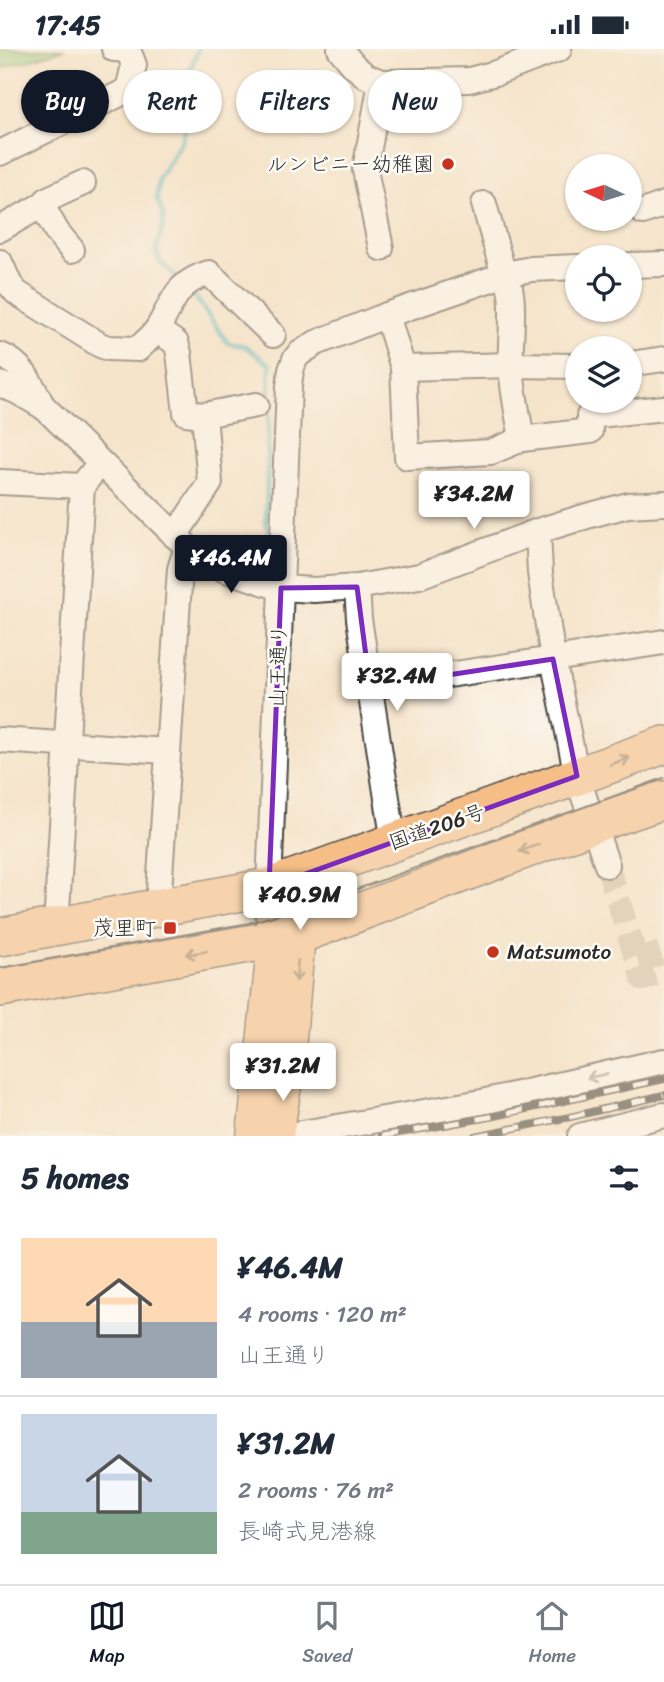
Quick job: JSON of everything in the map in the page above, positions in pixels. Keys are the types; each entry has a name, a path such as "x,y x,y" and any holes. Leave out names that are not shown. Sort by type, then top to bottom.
{"highway":[{"name":"国道206号","path":"0,937 269,887 664,745"},
{"path":"0,988 287,937 664,800"}],"main road":[{"path":"269,887 287,937 297,978 277,1136"},
{"path":"253,1136 287,937"}],"street":[{"path":"0,153 128,90 134,65 128,50 114,49"},
{"path":"340,49 354,66 368,77"},
{"path":"462,80 496,73 559,49"},
{"path":"372,133 365,170 381,248"},
{"path":"0,229 48,199 83,183"},
{"path":"484,204 511,290 511,365 522,439"},
{"path":"41,205 57,232 72,250"},
{"path":"0,262 10,285 17,293 108,348 138,349 157,330 183,285 209,273 273,335"},
{"path":"642,265 664,264"},
{"name":"山王通り","path":"269,887 289,386 295,359 316,343 506,274 531,269 565,268"},
{"path":"387,315 403,368 407,457 491,452 522,439 590,431 589,416 664,408"},
{"path":"157,330 176,343 180,353 186,413 204,415 256,405"},
{"path":"0,355 17,365 44,407 181,542 217,567 281,588 314,590 357,587 419,576 538,531 628,505 664,503"},
{"path":"642,362 664,359"},
{"path":"403,368 565,366"},
{"path":"0,384 44,407"},
{"path":"158,907 181,542 210,483 204,415"},
{"path":"56,927 82,486 100,463"},
{"path":"0,482 82,486"},
{"path":"538,531 540,573 553,659 577,776 607,866"},
{"path":"357,587 359,619 394,843"},
{"path":"370,687 664,642"},
{"path":"0,740 167,751"},
{"path":"285,1136 482,1101 664,1061"},
{"path":"580,1136 664,1115"}],"highlighted area":[{"path":"357,587 370,687 553,659 577,776 269,887 281,588"}],"green space":[{"path":"0,49 65,49 0,69"}],"waterway":[{"path":"179,279 160,262 156,251 163,226 163,214 157,199 159,179 182,140 189,112 188,76 198,49"},
{"path":"191,291 228,343 245,346 270,365 266,524 271,535"}],"tunnel":[{"path":"607,865 643,979 664,971"},
{"path":"638,961 664,952"}],"tram line":[{"path":"0,968 249,923 327,900 664,778"}],"railway":[{"path":"382,1136 495,1116 664,1079"},
{"path":"475,1136 664,1095"}],"place":[{"name":"ルンビニー幼稚園","path":"448,164"},
{"name":"茂里町","path":"170,928"},
{"name":"Matsumoto","path":"493,952"}]}
